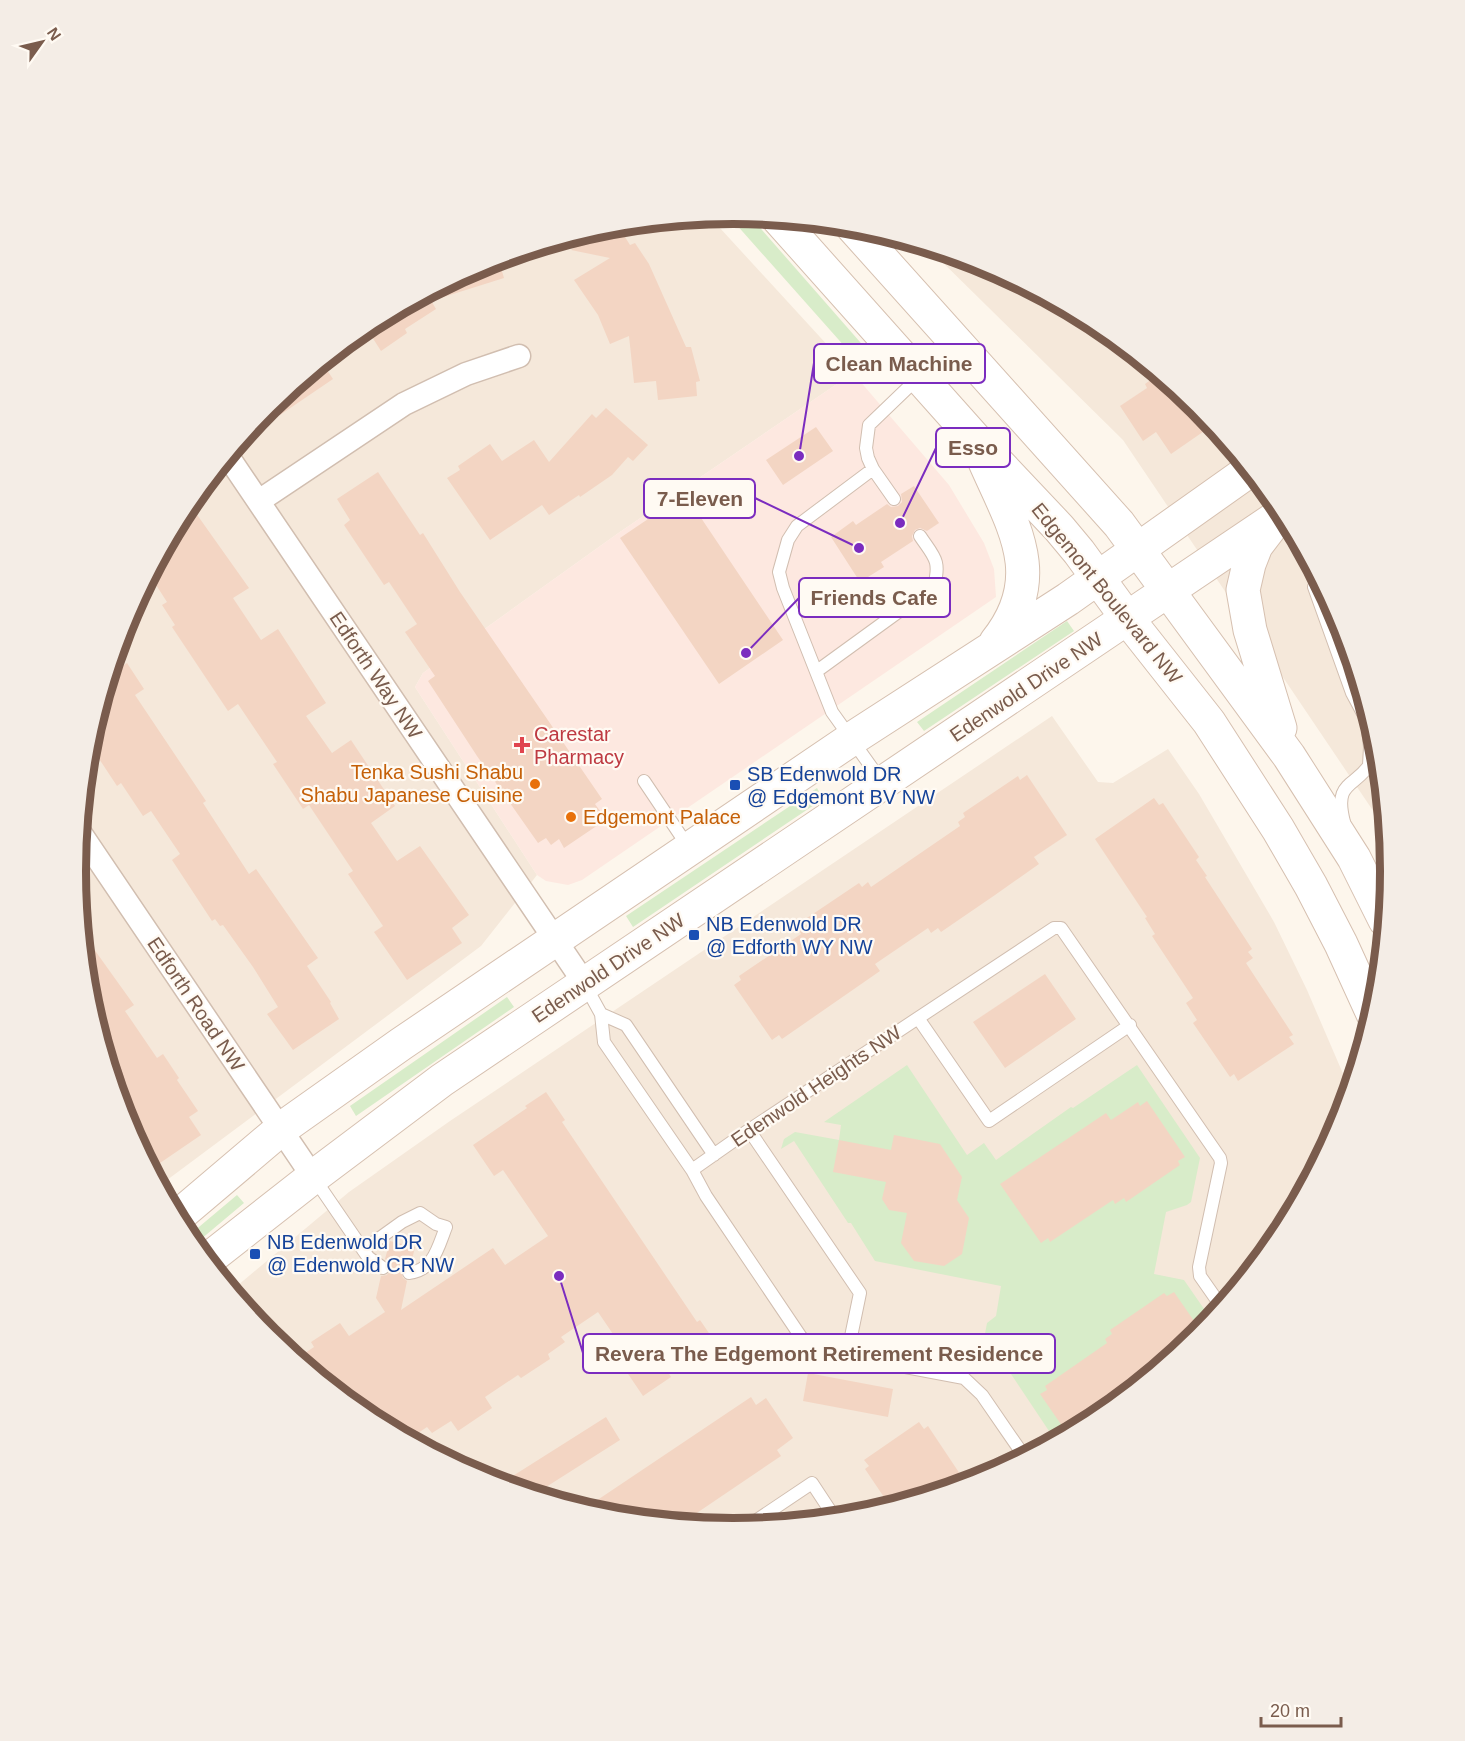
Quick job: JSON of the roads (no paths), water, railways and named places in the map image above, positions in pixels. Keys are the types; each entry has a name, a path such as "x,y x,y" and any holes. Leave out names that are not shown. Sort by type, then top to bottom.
{"street":[{"name":"Edgemont Boulevard NW","path":"785,226 975,439 1059,528 1209,722 1278,829 1336,934 1366,1000"},
{"path":"861,237 1119,524 1289,756 1354,858 1378,907"},
{"path":"259,501 404,404 466,374 519,356"},
{"path":"975,439 1017,536 1024,564 1023,582 1014,613 1004,632 991,648"},
{"name":"Edforth Way NW","path":"232,461 585,984"},
{"path":"183,1212 281,1129 401,1044 853,738 1098,578 1244,474"},
{"name":"Edenwold Drive NW","path":"213,1256 442,1080 1275,518"},
{"path":"1276,520 1256,546 1243,590 1250,630 1289,756"},
{"name":"Edforth Road NW","path":"87,842 313,1177"}],"lane":[{"path":"894,499 868,458 866,448 869,425 919,377"},
{"path":"873,469 797,525 788,540 779,572 783,588 832,712 853,738 883,783"},
{"path":"817,671 934,586 938,574 937,561 920,537"},
{"path":"1314,587 1357,701"},
{"path":"1354,858 1340,799 1346,787 1369,765 1369,758"},
{"path":"644,781 690,849"},
{"name":"Edenwold Heights NW","path":"692,1170 1056,927 1063,930 1220,1158 1221,1163 1199,1267 1200,1276 1217,1300"},
{"path":"585,984 601,1014 604,1042 692,1170 706,1196 801,1337 813,1346 847,1356 964,1378 982,1395 1020,1450"},
{"name":"Edenwold Heights NW","path":"601,1014 626,1025 714,1155"},
{"name":"Edenwold Heights NW","path":"918,1018 989,1121 1130,1025"},
{"path":"749,1130 860,1293 847,1356"},
{"path":"313,1177 363,1250 383,1268"},
{"path":"363,1250 402,1222 420,1213 436,1224 446,1227 432,1262 416,1272 409,1273"},
{"path":"762,1517 812,1483 830,1510"}],"place":[{"name":"Clean Machine","path":"799,456"},
{"name":"Esso","path":"900,523"},
{"name":"7-Eleven","path":"859,548"},
{"name":"Friends Cafe","path":"746,653"},
{"name":"Carestar Pharmacy","path":"522,745"},
{"name":"Tenka Sushi Shabu Shabu Japanese Cuisine","path":"535,784"},
{"name":"SB Edenwold DR @ Edgemont BV NW","path":"735,785"},
{"name":"Edgemont Palace","path":"571,817"},
{"name":"NB Edenwold DR @ Edforth WY NW","path":"694,935"},
{"name":"NB Edenwold DR @ Edenwold CR NW","path":"255,1254"},
{"name":"Revera The Edgemont Retirement Residence","path":"559,1276"}]}
